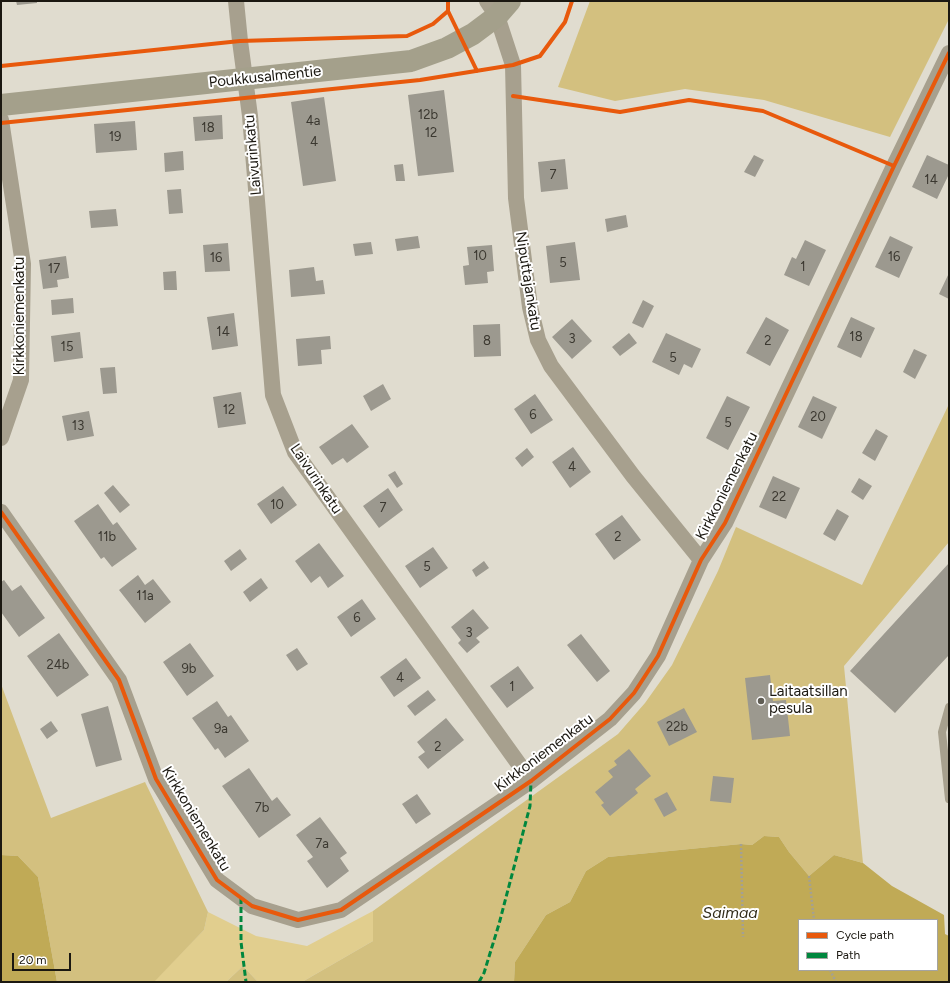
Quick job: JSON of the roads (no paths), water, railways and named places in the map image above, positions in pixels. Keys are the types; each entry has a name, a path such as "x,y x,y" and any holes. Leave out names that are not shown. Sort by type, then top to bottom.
{"street":[{"name":"Laivurinkatu","path":"236,1 250,116 272,395 295,452 531,781"},
{"name":"Poukkusalmentie","path":"1,106 411,61 447,48 473,34 498,6"},
{"name":"Niputtajankatu","path":"498,6 512,65 516,198 530,307 538,340 551,366 633,476 701,560"},
{"name":"Kirkkoniemenkatu","path":"1,512 119,680 156,779 217,880 252,906 298,920 340,910 531,781 610,719 634,693 658,656 701,560 725,523 949,53"},
{"name":"Kirkkoniemenkatu","path":"1,120 23,264 21,380 1,438"}],"lane":[{"path":"949,707 942,732 949,799"}],"water":[{"name":"Saimaa","path":"764,836 779,837 789,852 809,876 834,855 863,863 892,886 944,915 945,934 949,936 949,982 514,982 515,962 546,915 570,902 586,871 608,857 741,844 752,845"},
{"path":"1,855 18,856 38,877 57,982 1,982"}],"place":[{"name":"Laitaatsillan pesula","path":"761,701"}]}
